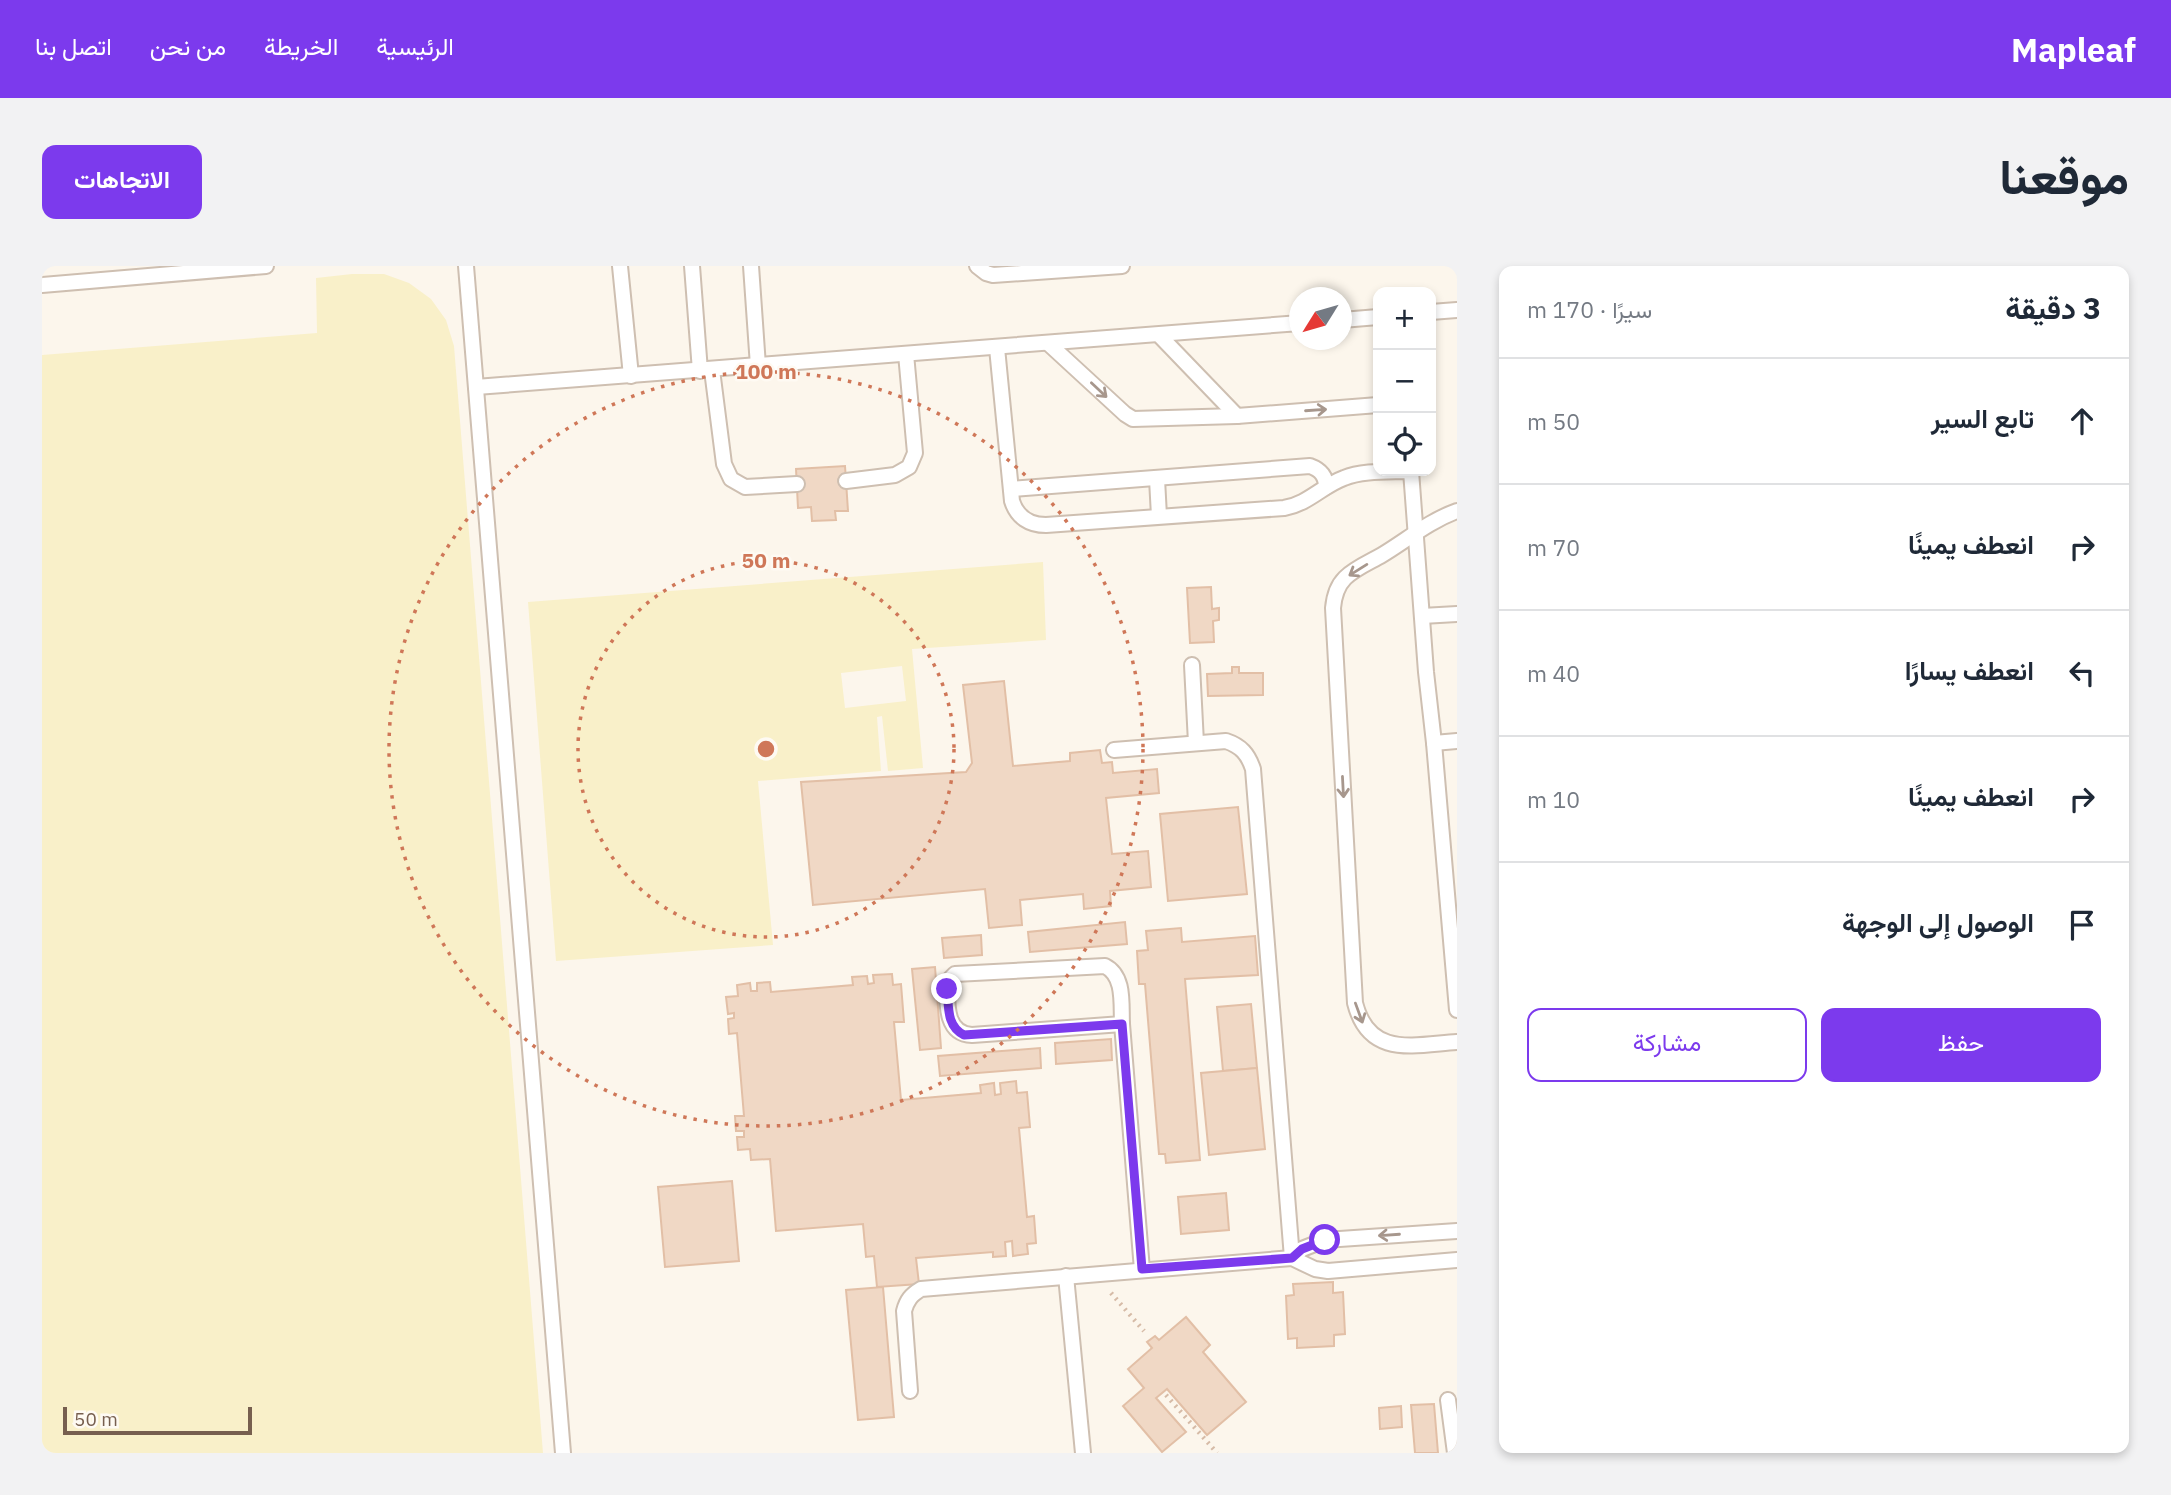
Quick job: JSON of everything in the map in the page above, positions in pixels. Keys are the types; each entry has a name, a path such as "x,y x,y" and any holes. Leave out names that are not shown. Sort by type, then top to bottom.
{"lane":[{"path":"42,285 266,266"},
{"path":"466,266 563,1453"},
{"path":"620,266 631,376"},
{"path":"692,266 706,370 724,464 731,479 745,487 797,484"},
{"path":"751,266 758,366"},
{"path":"977,266 986,273 1001,275 1122,266"},
{"path":"1436,312 1457,310"},
{"path":"1352,319 1373,317"},
{"path":"476,387 1289,324"},
{"path":"1159,335 1237,416"},
{"path":"1049,344 1125,415 1133,419 1237,416 1373,405"},
{"path":"997,348 1012,501 1019,515 1039,525 1284,508 1306,501 1326,487 1353,475 1373,474"},
{"path":"846,481 895,475 903,472 913,460 915,444 906,354"},
{"path":"1011,489 1310,466 1322,473 1326,487"},
{"path":"1411,476 1457,1010"},
{"path":"1157,479 1159,516"},
{"path":"1457,511 1414,532 1398,545 1352,572 1339,586 1333,608 1355,1003 1362,1023 1378,1039 1388,1044 1400,1046 1457,1042"},
{"path":"1422,616 1457,614"},
{"path":"1192,666 1196,743"},
{"path":"1114,750 1218,741 1234,744 1247,754 1253,769 1292,1258"},
{"path":"1434,743 1457,741"},
{"path":"1122,1024 964,1035 951,1025 947,982 960,973 1105,966 1113,970 1118,977 1122,1024 1142,1269"},
{"path":"1292,1258 1302,1249 1325,1240 1457,1231"},
{"path":"910,1391 904,1311 906,1301 921,1289 1292,1258 1315,1269 1328,1271 1457,1260"},
{"path":"1066,1276 1083,1453"},
{"path":"1448,1400 1455,1453"}],"path":[{"path":"1094,1274 1144,1331"},
{"path":"1166,1395 1217,1453"}],"sand":[{"path":"384,274 409,283 431,299 446,320 454,346 543,1453 42,1453 42,355 317,333 316,278"},
{"path":"1043,562 1046,640 912,649 923,768 888,771 882,716 877,717 881,771 758,781 773,945 556,961 528,602","holes":["902,666 906,701 845,708 841,673"]}],"building":[{"path":"845,466 848,511 835,511 836,520 812,521 811,507 798,508 796,469"},
{"path":"1211,587 1212,609 1219,608 1219,620 1213,621 1214,642 1190,643 1187,588"},
{"path":"1232,667 1239,667 1239,673 1263,673 1263,695 1208,696 1207,674 1232,673"},
{"path":"1004,681 1013,766 1070,761 1070,753 1100,750 1102,763 1112,762 1113,773 1157,769 1159,793 1106,798 1112,854 1148,851 1151,887 1110,891 1111,906 1084,909 1083,894 1020,900 1022,925 989,928 985,889 813,905 801,782 966,772 972,763 963,685"},
{"path":"1238,807 1247,894 1168,901 1160,814"},
{"path":"1125,922 1127,944 1030,952 1028,932"},
{"path":"1181,928 1182,942 1255,936 1258,975 1185,979 1200,1160 1166,1163 1165,1154 1159,1154 1145,984 1139,984 1137,951 1148,950 1146,931"},
{"path":"981,935 982,955 944,958 942,938"},
{"path":"935,967 941,1048 920,1050 912,969"},
{"path":"892,974 893,985 901,984 904,1022 894,1022 901,1100 981,1093 980,1085 994,1083 995,1095 1001,1094 1000,1083 1016,1081 1017,1093 1027,1092 1030,1127 1019,1128 1027,1217 1034,1216 1036,1243 1027,1244 1028,1254 1013,1256 1012,1241 1005,1242 1006,1256 993,1257 993,1252 916,1258 919,1284 877,1287 874,1256 866,1257 863,1224 776,1231 770,1159 751,1160 750,1149 738,1150 737,1137 744,1137 744,1131 736,1131 735,1116 744,1116 737,1033 729,1034 728,1019 734,1018 734,1013 728,1014 726,997 738,996 737,985 750,983 751,991 757,991 757,983 770,982 771,992 853,985 852,977 867,976 868,984 874,983 873,975"},
{"path":"1251,1004 1257,1068 1223,1071 1217,1007"},
{"path":"1111,1039 1112,1060 1056,1064 1055,1043"},
{"path":"1040,1048 1041,1068 940,1076 938,1056"},
{"path":"1257,1068 1265,1149 1209,1155 1201,1073"},
{"path":"732,1181 739,1261 665,1267 658,1187"},
{"path":"1226,1193 1229,1230 1181,1234 1178,1197"},
{"path":"1333,1282 1333,1293 1343,1292 1345,1334 1334,1335 1334,1346 1297,1348 1297,1338 1288,1339 1286,1296 1294,1295 1293,1284"},
{"path":"883,1287 894,1417 858,1420 846,1290"},
{"path":"1186,1317 1210,1345 1203,1352 1246,1402 1207,1435 1167,1389 1156,1398 1186,1432 1162,1452 1123,1406 1144,1388 1128,1369 1152,1348 1147,1342 1155,1336 1159,1340"},
{"path":"1434,1404 1438,1453 1415,1453 1411,1405"},
{"path":"1401,1406 1402,1427 1380,1429 1379,1408"}],"route":[{"path":"947,989 951,1025 964,1035 1122,1024 1142,1269 1292,1258 1302,1249 1325,1240"}]}
